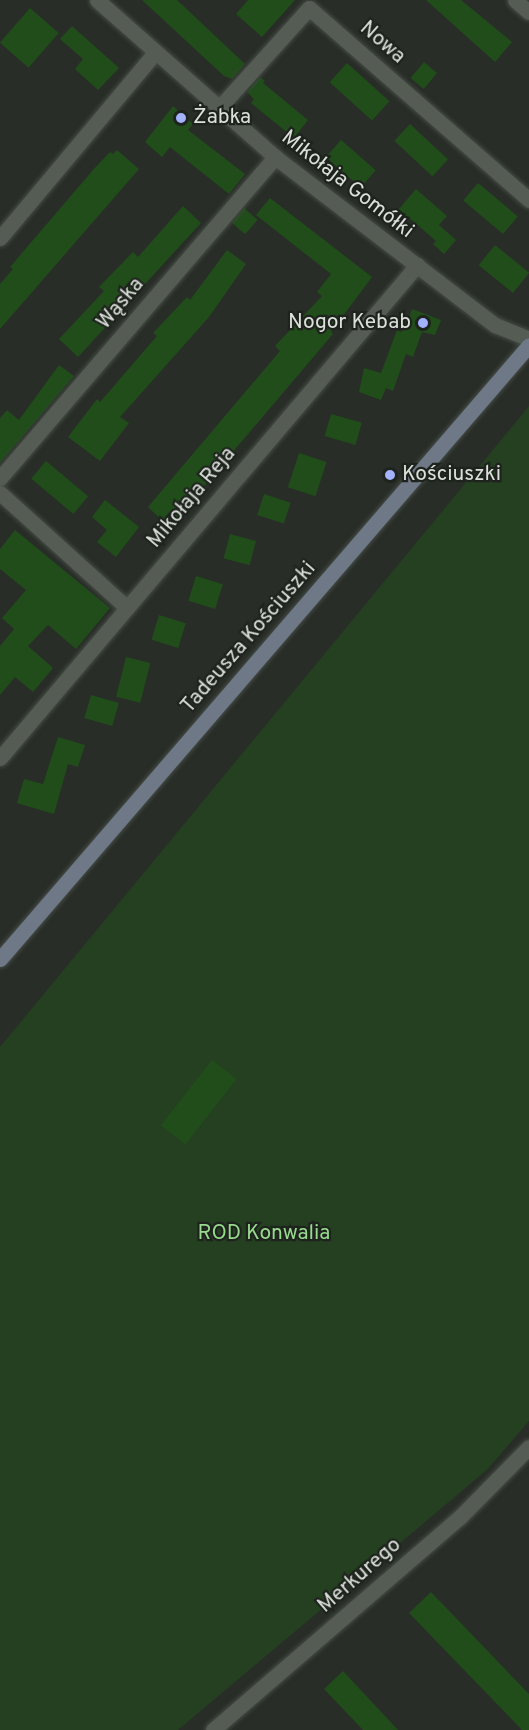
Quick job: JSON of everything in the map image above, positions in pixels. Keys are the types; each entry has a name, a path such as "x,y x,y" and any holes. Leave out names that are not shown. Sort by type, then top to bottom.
{"street":[{"name":"Mikołaja Gomółki","path":"97,0 154,54 275,157 495,325 529,339"},
{"path":"515,0 529,12"},
{"name":"Nowa","path":"218,109 309,8 529,200"},
{"path":"0,238 154,54"},
{"name":"Wąska","path":"0,478 275,157"},
{"name":"Mikołaja Reja","path":"0,758 417,266"},
{"name":"Tadeusza Kościuszki","path":"0,959 529,345"},
{"path":"0,493 126,607"},
{"name":"Merkurego","path":"213,1730 459,1517 529,1447"}],"green space":[{"name":"ROD Konwalia","path":"529,406 529,1421 488,1469 178,1730 0,1730 0,1047"}],"building":[{"path":"142,0 177,0 245,64 232,79 224,76"},
{"path":"248,0 295,0 262,37 236,14"},
{"path":"426,0 461,0 512,42 495,62"},
{"path":"30,8 59,33 29,68 0,43"},
{"path":"72,26 119,68 98,90 75,69 83,59 60,39"},
{"path":"424,62 437,73 424,89 411,78"},
{"path":"347,63 389,101 372,120 330,82"},
{"path":"260,77 265,81 263,83 308,120 294,138 251,103 254,99 247,92"},
{"path":"173,106 193,124 188,130 245,174 229,194 170,147 162,157 145,142"},
{"path":"410,124 448,159 432,176 394,141"},
{"path":"341,140 376,170 361,188 326,157"},
{"path":"117,150 139,169 0,329 0,284 13,269 10,267 93,170 110,152 113,154"},
{"path":"478,183 518,216 503,234 463,201"},
{"path":"416,189 447,216 439,225 456,240 444,254 433,244 436,241 399,209"},
{"path":"270,198 372,277 331,332 333,334 169,527 148,507 280,351 275,346 322,296 317,292 331,274 256,215"},
{"path":"183,206 201,223 78,357 59,339 104,291 99,287 133,252 138,257"},
{"path":"244,208 258,220 245,234 232,222"},
{"path":"495,245 529,273 513,293 479,265"},
{"path":"227,250 246,264 209,317 120,417 129,423 100,461 68,437 97,399 100,402 157,336 153,333 187,297 190,300"},
{"path":"412,309 441,320 435,335 422,332 413,357 406,354 393,391 386,388 381,400 359,392 364,368 381,373 397,330 401,332 406,326"},
{"path":"59,365 74,376 0,463 0,418 7,410 19,420"},
{"path":"331,414 362,423 355,445 325,436"},
{"path":"299,453 327,462 315,496 288,487"},
{"path":"46,461 88,496 73,514 31,479"},
{"path":"264,494 291,503 284,524 257,515"},
{"path":"105,500 139,527 116,557 97,542 107,530 92,517"},
{"path":"15,530 110,608 76,649 48,625 28,646 53,668 33,692 15,677 0,695 0,646 14,629 2,618 26,590 0,569 0,549"},
{"path":"230,534 256,541 250,565 224,558"},
{"path":"196,576 223,584 215,609 188,601"},
{"path":"159,615 186,623 178,648 151,640"},
{"path":"126,657 150,663 140,703 116,697"},
{"path":"91,695 119,703 112,726 84,718"},
{"path":"58,737 85,745 78,767 68,764 54,814 17,803 24,779 43,784"},
{"path":"212,1060 236,1079 185,1144 161,1125"},
{"path":"431,1592 529,1694 529,1730 522,1730 409,1613"},
{"path":"343,1671 398,1730 363,1730 324,1689"}],"place":[{"name":"Żabka","path":"181,118"},
{"name":"Nogor Kebab","path":"423,323"},
{"name":"Kościuszki","path":"390,475"}]}
